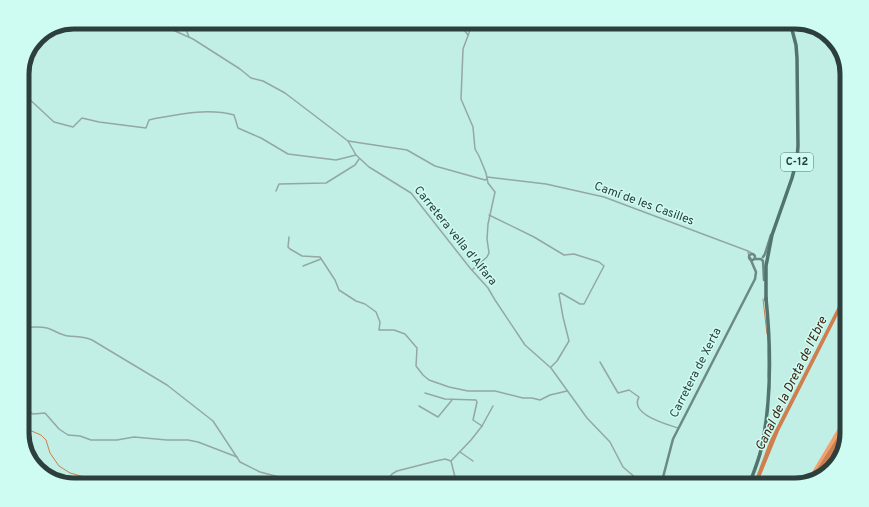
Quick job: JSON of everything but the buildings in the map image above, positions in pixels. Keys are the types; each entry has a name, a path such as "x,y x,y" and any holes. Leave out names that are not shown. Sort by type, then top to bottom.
{"main road":[{"name":"C-12","path":"766,300 765,275 770,245 797,159 798,58 792,29"},
{"name":"C-12","path":"751,478 761,450 768,399 770,348 763,258 774,229"},
{"path":"765,275 763,258 770,245"},
{"path":"754,254 763,258"},
{"path":"750,257 754,254"},
{"path":"753,265 754,254"},
{"path":"750,257 754,259 763,258"},
{"path":"750,257 753,265"},
{"name":"Carretera de Xerta","path":"663,478 673,439 678,428 752,284 756,273 753,265"}],"street":[{"name":"Carretera vella d'Alfara","path":"171,29 189,37 240,69 251,78 285,93 348,142 359,159 369,167 411,193 488,288 524,345 551,368 587,418 610,442 624,468 634,476"},
{"path":"186,29 189,37"},
{"path":"463,29 468,35"},
{"path":"470,29 463,49 461,99 473,127 474,147 479,156 488,184 495,192 489,215 487,235 489,253 487,257 472,270"},
{"path":"29,99 54,122 73,127 82,118 99,122 146,128 149,120 153,119 181,114 220,112 234,115 238,128 261,138 288,154 336,160 356,155"},
{"name":"Camí de les Casilles","path":"348,142 407,150 435,166 485,180 487,178 546,184 568,190 589,193 616,201 747,250 754,254"},
{"path":"276,191 279,184 326,183 355,165 359,159"},
{"path":"489,215 534,237 564,255 574,254 599,262 604,266 584,304 580,304 562,293 559,294 569,341 551,368"},
{"path":"289,237 289,249 302,256 320,257 335,280 339,290 356,301 365,304 376,312 380,322 379,330 394,330 410,338 417,348 416,365 427,379 449,387 468,391 496,391 523,398 539,400 550,395 567,391"},
{"path":"747,250 750,257"},
{"path":"303,266 321,259"},
{"path":"29,328 40,327 67,336 86,337 92,340 167,385 213,422 240,462 260,472 280,477 299,478"},
{"path":"600,362 618,393 629,390 639,397 637,400 641,412 678,428"},
{"path":"425,393 452,400 476,401 473,420 482,426"},
{"path":"419,406 438,417 452,400"},
{"path":"451,461 482,426 493,406"},
{"path":"29,412 33,414 44,413 59,429 68,435 80,436 90,440 116,440 134,437 188,440 198,442 237,457"},
{"path":"460,452 473,460"},
{"path":"389,478 394,472 436,461 451,461"},
{"path":"451,461 455,478"}],"shaded area":[{"path":"840,303 840,311 779,431 760,478 756,478 770,440"},
{"path":"840,425 840,433 813,474 810,475"},
{"path":"840,433 840,439 834,456 827,465 813,474"}],"waterway":[{"path":"763,299 767,334"},
{"path":"768,347 768,377"},
{"path":"29,430 41,435 46,440 50,453 59,466 70,473 88,478"}],"water label":[{"name":"Canal de la Dreta de l'Ebre","path":"792,384"}]}
